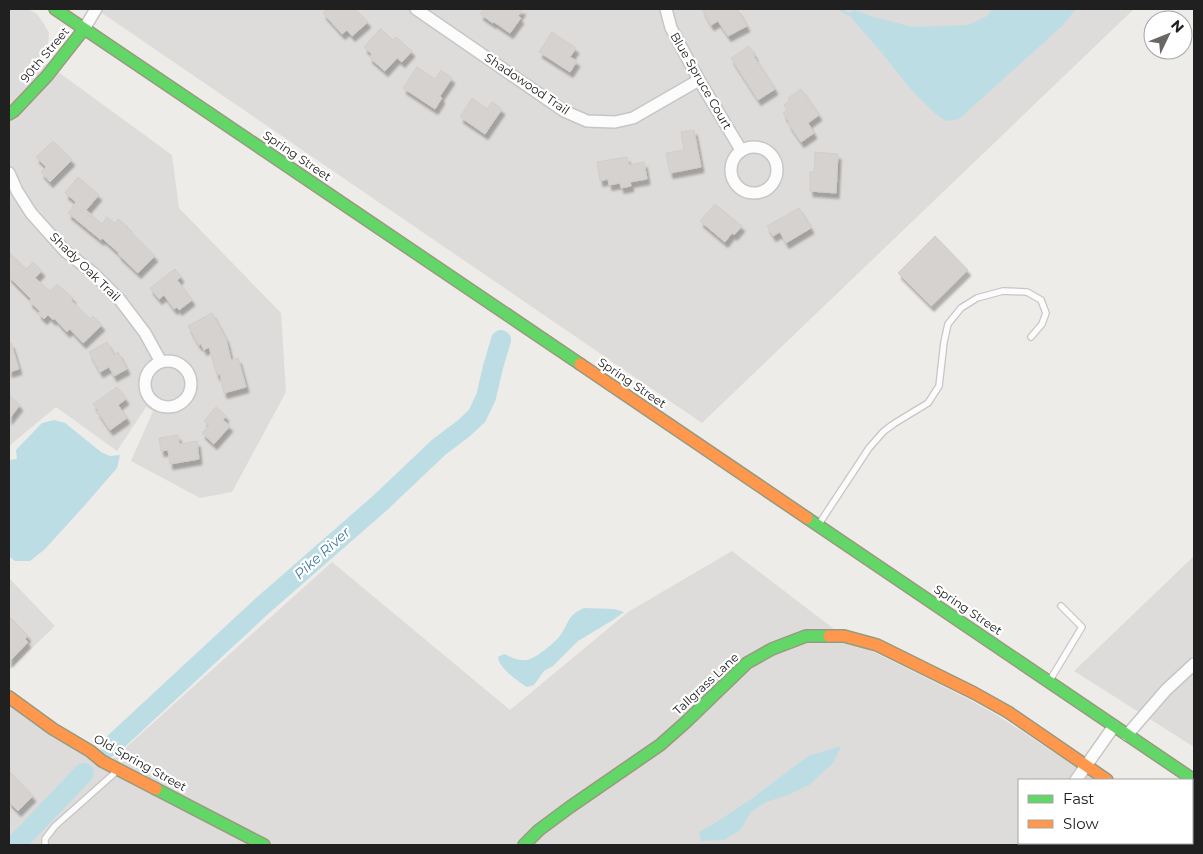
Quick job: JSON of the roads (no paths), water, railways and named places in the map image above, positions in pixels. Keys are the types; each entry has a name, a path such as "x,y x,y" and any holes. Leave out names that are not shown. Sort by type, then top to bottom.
{"main road":[{"name":"Spring Street","path":"55,9 1193,779"},
{"name":"90th Street","path":"9,114 46,76 84,28"},
{"name":"Tallgrass Lane","path":"524,845 539,830 570,807 660,745 747,663 772,649 806,636 844,636 877,645 974,692 1008,712 1106,779"},
{"name":"Old Spring Street","path":"9,697 53,730 102,760 264,845"}],"street":[{"name":"90th Street","path":"84,28 96,9"},
{"name":"Shadowood Trail","path":"416,9 564,111 587,121 615,122 633,118 699,80"},
{"name":"Blue Spruce Court","path":"666,9 671,28 699,80 742,150"},
{"path":"749,147 764,149 771,153 775,160 778,167 774,182 761,192 747,191 740,188 732,176 733,162 736,155 742,150 749,147"},
{"name":"Shady Oak Trail","path":"9,173 17,191 31,213 66,252 92,272 120,300 145,333 161,362"},
{"path":"169,361 176,363 183,367 188,374 190,389 182,402 175,406 159,406 153,402 145,390 146,376 155,365 161,362 169,361"},
{"path":"1127,735 1166,690 1194,664"},
{"path":"1077,779 1114,726"}],"lane":[{"path":"818,526 869,448 884,431 928,403 939,386 948,324 961,308 977,298 1003,291 1027,292 1040,300 1046,313 1042,324 1031,337"},
{"path":"1048,682 1082,627 1061,606"},
{"path":"45,845 45,840 55,826 91,796 119,769"}],"water":[{"path":"993,9 1076,9 1062,26 959,119 946,121 932,111 908,86 848,14 855,10 912,27 968,25 987,16"},
{"path":"54,420 65,423 101,452 110,456 120,455 117,468 45,549 30,561 15,561 9,556 9,460 17,459 16,450 42,423"},
{"path":"584,608 614,609 624,612 578,641 553,666 544,671 534,685 527,687 505,670 498,657 504,654 524,660 531,659 549,647 559,637 574,614"},
{"path":"841,746 833,763 809,785 788,795 766,802 751,812 740,830 724,840 701,841 699,832 750,800 808,756"}],"waterway":[{"path":"840,9 848,14"},
{"name":"Pike River","path":"110,747 262,606 380,503 439,447 477,416 486,397 501,340"},
{"name":"Pike River","path":"15,845 84,773"}]}
